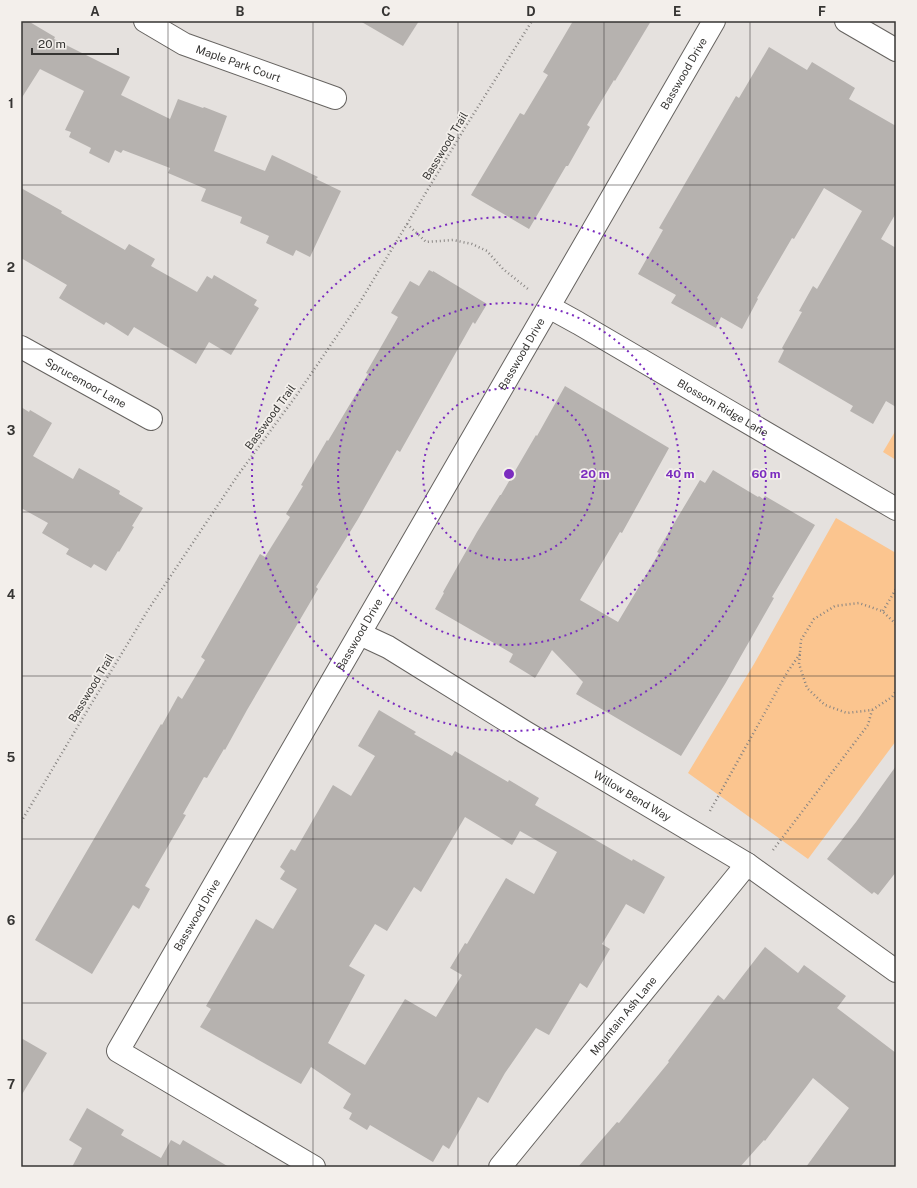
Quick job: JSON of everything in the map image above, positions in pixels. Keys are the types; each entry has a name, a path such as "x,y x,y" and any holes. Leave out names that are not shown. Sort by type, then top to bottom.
{"street":[{"name":"Maple Park Court","path":"145,21 184,44 335,98"},
{"name":"Basswood Drive","path":"314,1167 118,1051 714,21"},
{"path":"846,21 896,50"},
{"name":"Blossom Ridge Lane","path":"549,307 896,509"},
{"name":"Sprucemoor Lane","path":"21,347 151,419"},
{"name":"Willow Bend Way","path":"360,634 388,647 525,732 752,868 896,971"},
{"name":"Mountain Ash Lane","path":"500,1167 752,868"}],"path":[{"name":"Basswood Trail","path":"21,822 148,610 238,475 296,396 360,302 466,126 532,21"},
{"path":"407,224 426,242 453,240 472,244 487,251 503,269 549,307"},
{"path":"882,611 896,589"},
{"path":"896,624 882,611 859,603 835,606 814,619 801,640 799,664 807,688 825,705 848,713 872,710 892,697 896,691"},
{"path":"697,834 788,671 800,654"},
{"path":"752,868 868,725 872,710"}],"shaded area":[{"path":"896,430 896,460 883,452"},
{"path":"836,518 896,553 896,741 808,859 688,773 754,664"}],"building":[{"path":"21,21 28,21 55,37 54,39 130,77 121,95 170,119 178,99 227,116 214,151 265,171 272,155 318,177 316,179 341,191 310,257 296,250 293,256 266,243 269,236 240,223 242,217 201,201 206,189 168,173 170,168 123,150 121,153 115,150 109,163 89,153 91,148 69,137 71,132 65,130 84,91 40,69 21,99"},
{"path":"360,21 419,21 403,46"},
{"path":"573,21 651,21 587,125 590,127 529,229 471,195 520,113 524,115 548,75 543,72"},
{"path":"769,47 807,70 812,62 855,88 849,99 896,126 896,213 881,239 896,248 896,407 886,401 873,424 850,411 853,406 778,362 784,350 782,348 802,312 799,311 813,286 817,289 862,211 824,188 794,239 792,238 757,298 758,299 742,329 721,317 716,328 671,303 676,295 638,274 663,230 659,228 736,96 739,98"},
{"path":"21,188 62,211 61,213 125,250 129,244 155,259 151,266 197,292 207,276 212,279 214,275 257,300 254,305 259,308 231,355 209,342 196,364 134,327 128,336 106,322 104,325 59,298 67,285 21,258"},
{"path":"429,270 487,304 475,324 473,322 400,452 397,450 358,519 316,587 318,589 225,750 224,749 207,778 204,777 183,814 186,815 145,886 150,889 139,909 133,905 92,974 35,940 178,696 182,699 205,660 201,657 260,554 265,557 290,517 286,514 303,486 301,485 368,374 366,373 398,317 391,313 410,281 419,286"},
{"path":"565,386 669,448 622,533 620,532 580,600 618,622 659,553 657,552 700,480 705,483 713,470 758,497 759,496 763,499 765,496 815,525 772,597 774,598 725,684 681,756 576,694 583,682 552,650 535,678 509,662 513,654 435,609 477,532 501,495 536,435 537,436"},
{"path":"21,407 29,412 30,410 52,423 33,456 73,479 79,468 120,491 119,494 143,508 132,526 134,527 106,571 94,564 91,568 66,554 69,549 42,533 48,523 21,508"},
{"path":"379,710 416,732 414,734 452,756 455,751 508,782 509,780 539,798 535,805 632,861 633,859 665,877 644,914 626,904 602,944 610,949 587,988 580,983 549,1035 536,1028 505,1073 488,1103 478,1097 449,1149 443,1145 433,1162 370,1125 367,1130 349,1119 352,1113 343,1108 351,1094 311,1067 301,1084 200,1027 211,1009 206,1006 256,919 273,929 297,889 280,879 285,871 280,867 291,849 295,851 333,785 351,796 375,756 358,746","holes":["465,817 512,845 520,831 557,852 534,894 506,878 467,944 465,943 450,968 462,975 436,1017 405,999 365,1065 328,1043 365,975 349,966 375,924 387,931 414,887 421,892"]},
{"path":"896,766 896,872 878,895 874,892 872,894 827,859 856,822"},
{"path":"765,947 798,973 804,965 846,996 837,1008 896,1053 896,1167 806,1167 849,1108 813,1078 765,1141 764,1140 740,1167 578,1167 617,1122 619,1123 669,1062 668,1061 718,995 724,1000"},
{"path":"21,1038 47,1053 21,1096"},
{"path":"87,1108 124,1130 121,1135 161,1158 171,1140 180,1145 183,1140 229,1167 72,1167 82,1148 69,1140"}]}
